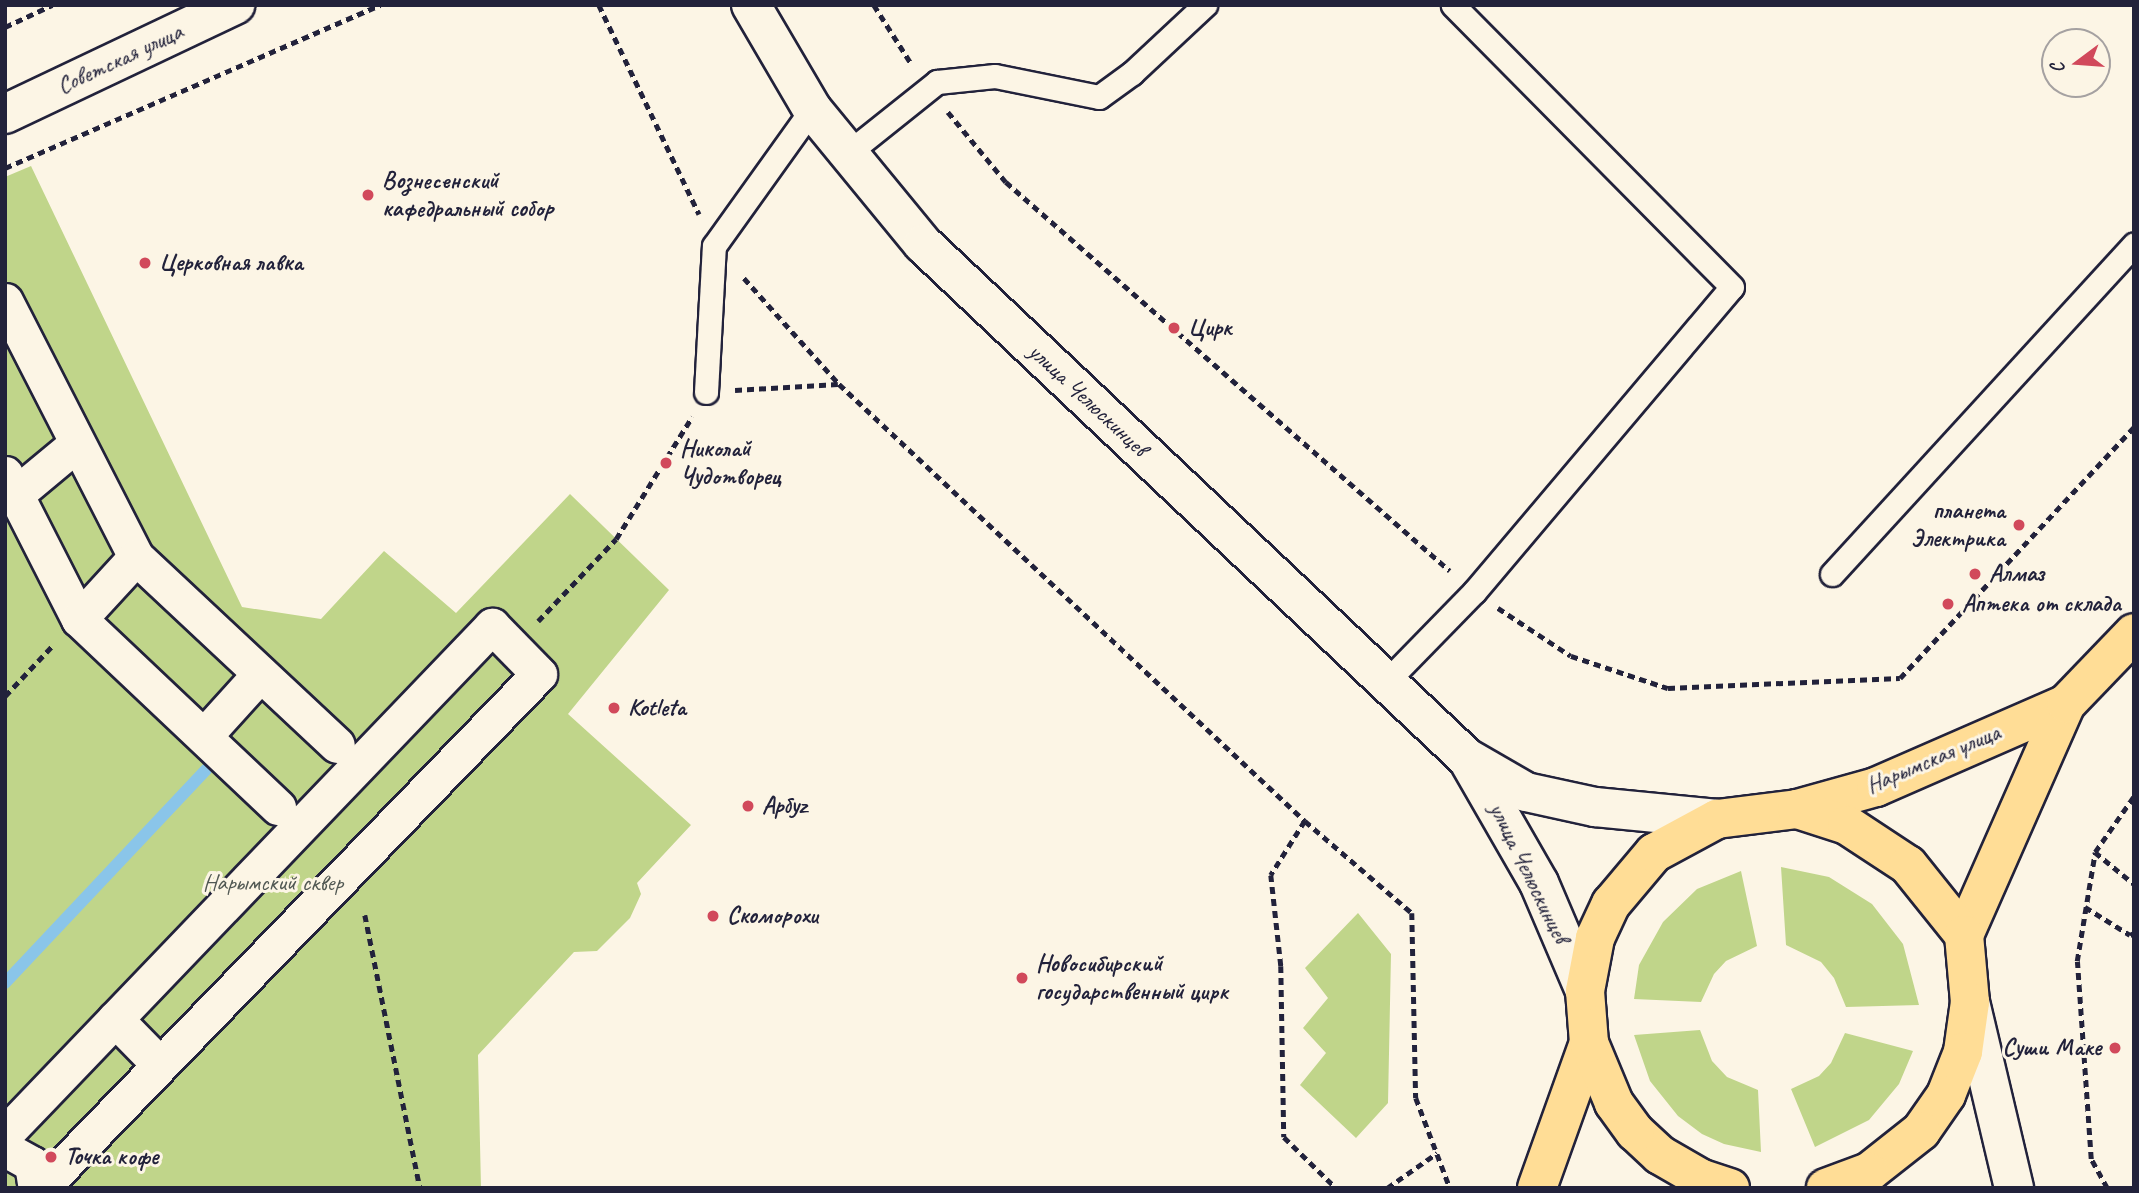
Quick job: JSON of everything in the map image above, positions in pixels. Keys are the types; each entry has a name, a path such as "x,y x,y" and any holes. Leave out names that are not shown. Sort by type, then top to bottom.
{"main road":[{"name":"Советская улица","path":"5,114 235,5"},
{"name":"улица Челюскинцев","path":"751,5 812,108 923,244 1467,758 1526,792 1595,807 1717,819"},
{"name":"Нарымская улица","path":"1964,935 2066,704 2134,634"},
{"name":"Нарымская улица","path":"1717,819 1797,809 1876,787 2066,704"},
{"name":"улица Челюскинцев","path":"1467,758 1539,883 1585,991"},
{"path":"1797,809 1847,825 1889,850 1908,865 1964,935 1970,1002 2014,1188"},
{"path":"1717,819 1654,853 1611,904 1595,938 1585,991 1589,1043 1614,1103 1635,1132 1660,1155 1700,1178 1730,1188"},
{"path":"1826,1188 1869,1172 1921,1131 1946,1095 1964,1052 1970,1002"},
{"path":"1537,1188 1589,1043"}],"street":[{"path":"6,306 75,445 136,557 337,745"},
{"path":"75,445 10,485 79,618 278,807"},
{"path":"79,618 136,557"},
{"path":"5,1133 492,626 539,674 39,1188 32,1164 5,1149"},
{"path":"204,736 260,674"},
{"path":"115,1020 160,1065"}],"lane":[{"path":"848,153 937,82 995,76 1098,97 1132,74 1205,5"},
{"path":"1387,681 1474,592 1732,287 1452,5"},
{"path":"706,392 714,246 812,108"},
{"path":"1832,574 2134,245"}],"path":[{"path":"5,27 52,5"},
{"path":"5,168 380,5"},
{"path":"599,5 714,246 839,384 1305,821 1412,913 1416,1098 1450,1188"},
{"path":"874,5 928,89 1006,182 1474,592 1571,656 1668,688 1900,678 2134,427"},
{"path":"513,647 616,539 666,463 706,392 839,384"},
{"path":"5,696 79,618"},
{"path":"2107,1188 2091,1159 2077,961 2095,852 2134,796"},
{"path":"1305,821 1271,875 1281,966 1284,1137 1336,1188"},
{"path":"2095,852 2134,884"},
{"path":"2085,907 2130,935 2134,933"},
{"path":"365,915 420,1188"},
{"path":"1387,1188 1437,1153"}],"green space":[{"name":"Нарымский сквер","path":"31,166 242,607 321,619 384,551 456,613 570,494 669,590 568,714 691,825 637,883 641,894 630,918 597,951 574,952 478,1055 481,1188 5,1188 5,177"},
{"path":"1781,867 1829,877 1872,904 1903,944 1919,1005 1846,1007 1834,978 1821,962 1786,945"},
{"path":"1741,871 1757,946 1726,961 1714,974 1701,1002 1634,999 1639,965 1663,922 1697,889"},
{"path":"1358,913 1391,954 1388,1103 1356,1138 1300,1085 1326,1053 1303,1028 1328,998 1305,968"},
{"path":"1700,1030 1712,1061 1727,1077 1758,1090 1761,1152 1724,1144 1702,1134 1678,1116 1650,1081 1634,1035"},
{"path":"1845,1033 1913,1051 1899,1084 1869,1120 1815,1147 1791,1089 1819,1076 1831,1063"}],"waterway":[{"path":"5,983 207,769"}],"place":[{"name":"Вознесенский кафедральный собор","path":"368,195"},
{"name":"Церковная лавка","path":"145,263"},
{"name":"Цирк","path":"1174,328"},
{"name":"Николай Чудотворец","path":"666,463"},
{"name":"планета Электрика","path":"2019,525"},
{"name":"Алмаз","path":"1975,574"},
{"name":"Аптека от склада","path":"1948,604"},
{"name":"Kotleta","path":"614,708"},
{"name":"Арбуz","path":"748,806"},
{"name":"Скоморохи","path":"713,916"},
{"name":"Новосибирский государственный цирк","path":"1022,978"},
{"name":"Суши Маке","path":"2115,1048"},
{"name":"Точка кофе","path":"51,1157"}]}
